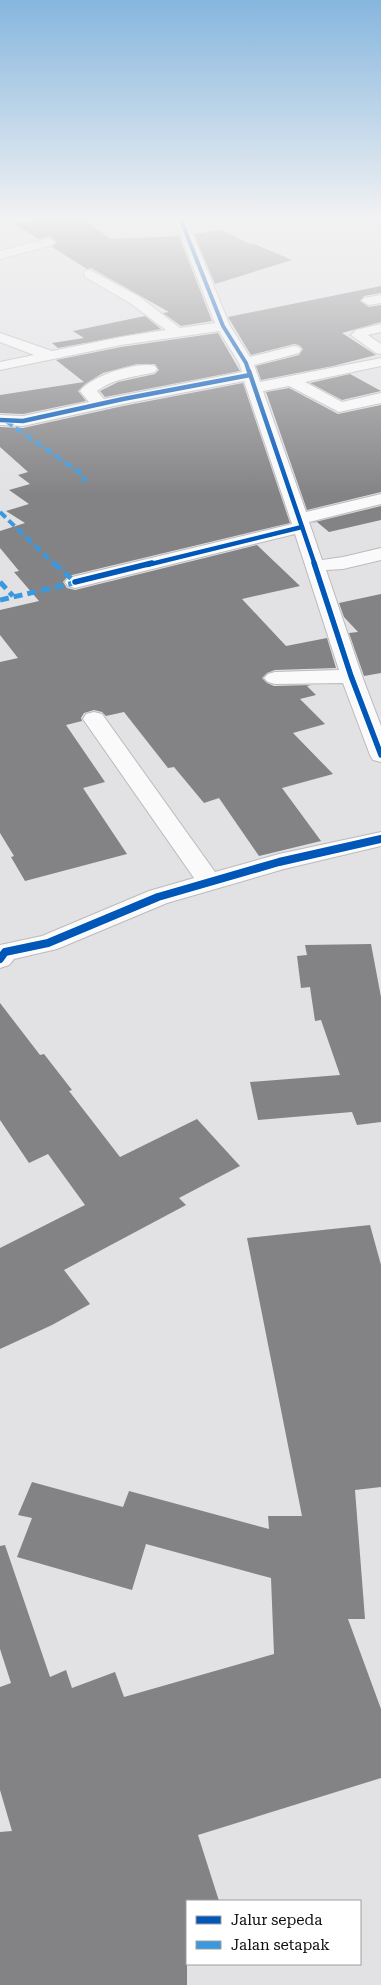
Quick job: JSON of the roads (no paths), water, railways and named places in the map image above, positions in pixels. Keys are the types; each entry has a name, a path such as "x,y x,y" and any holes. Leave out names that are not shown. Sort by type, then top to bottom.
{"street":[{"path":"152,311 176,332"},
{"path":"217,311 223,326 250,375 351,676 381,755"},
{"path":"0,366 49,355 176,332 223,326"},
{"path":"381,328 361,332 358,335 381,350"},
{"path":"0,337 49,355"},
{"path":"0,420 24,421 100,404 250,375 294,350"},
{"path":"294,382 381,362"},
{"path":"100,404 88,391 93,386 109,379 150,369"},
{"path":"250,375 294,382 339,407 381,398"},
{"path":"75,582 300,523 381,499"},
{"path":"318,573 343,563 381,554"},
{"path":"318,573 346,579 381,571"},
{"path":"275,678 351,676"},
{"path":"94,719 209,882"},
{"path":"2,952 48,943 92,926 158,896 279,862 381,839"}]}
